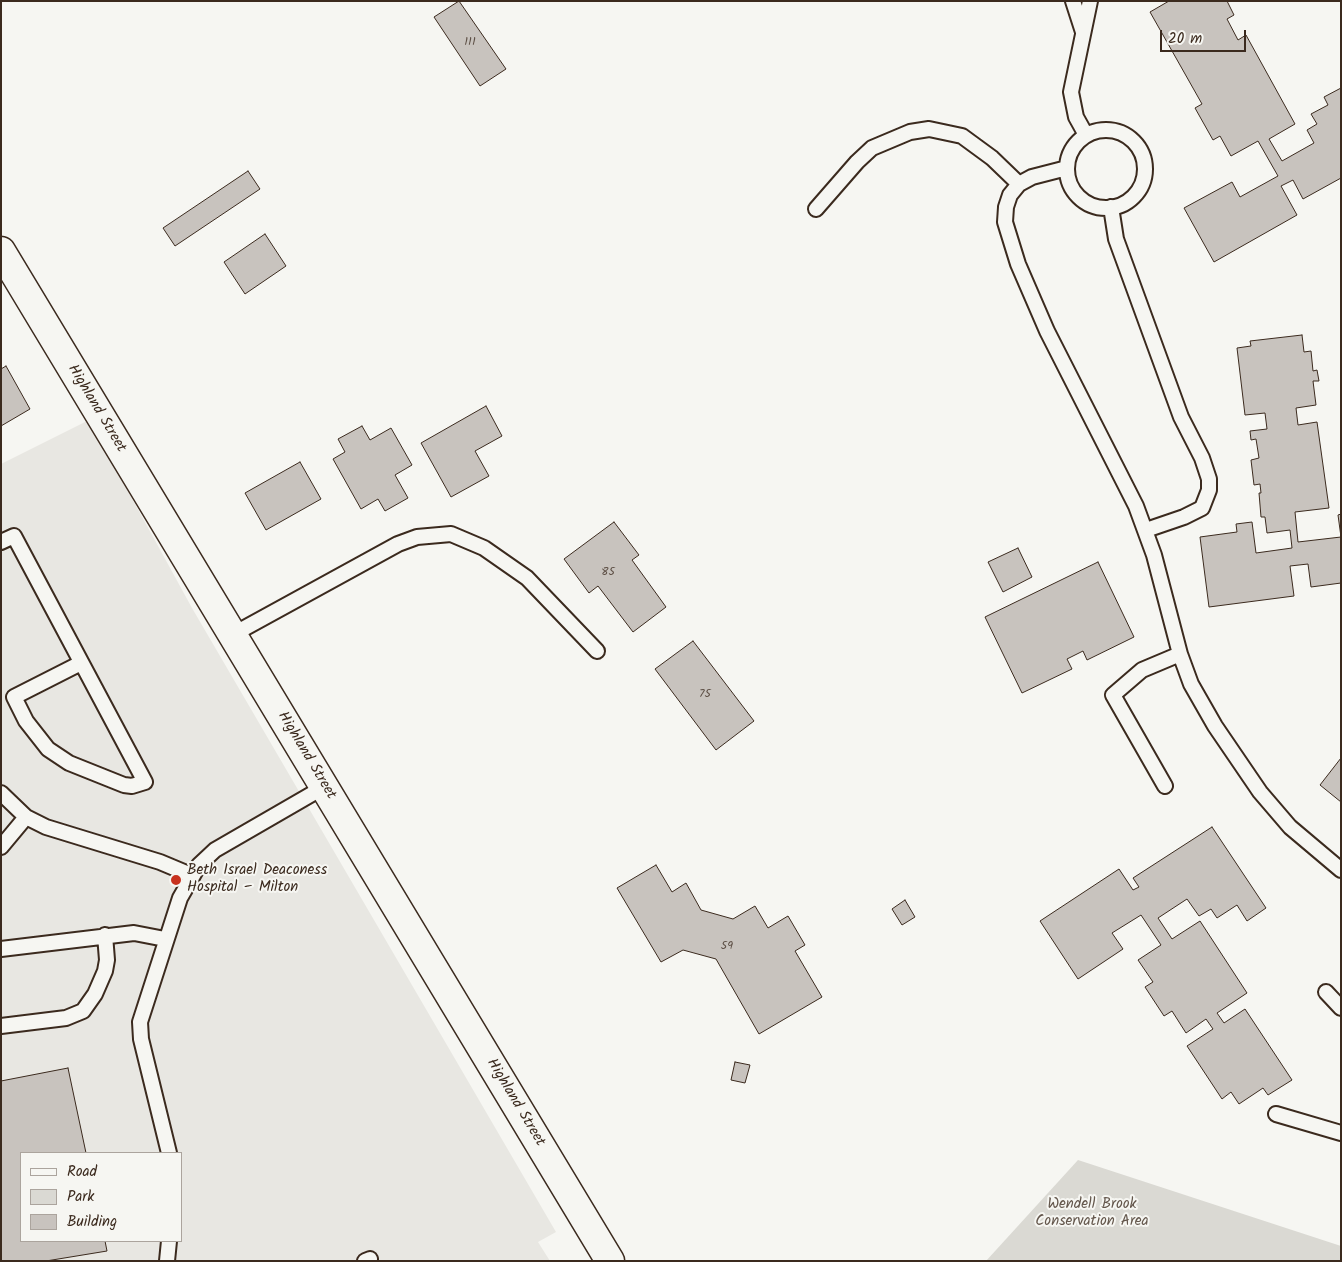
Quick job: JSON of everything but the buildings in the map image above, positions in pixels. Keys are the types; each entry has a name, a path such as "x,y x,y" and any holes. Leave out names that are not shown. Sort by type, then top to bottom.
{"street":[{"name":"Highland Street","path":"1,250 610,1261"}],"lane":[{"path":"1073,1 1084,35"},
{"path":"1086,135 1076,117 1071,92 1090,1"},
{"path":"816,209 851,168 872,148 910,132 946,131 962,136 992,158 1019,184"},
{"path":"1098,131 1118,132 1134,142 1142,153 1144,174 1140,186 1130,199 1111,207 1097,206 1079,197 1072,186 1067,168 1073,149 1086,135 1098,131"},
{"path":"1067,168 1032,177 1019,184 1010,195 1006,207 1005,222 1018,264 1047,331 1136,506 1146,530 1180,654 1191,684 1215,726 1260,792 1290,827 1341,870"},
{"path":"1111,207 1116,239 1181,417 1202,458 1209,479 1209,490 1202,508 1184,517 1146,530"},
{"path":"232,635 398,544 417,537 451,534 484,548 527,578 597,651"},
{"path":"1,542 14,536 145,782 132,786 124,785 69,763 48,749 26,721 14,697 81,663"},
{"path":"1165,786 1113,695 1142,670 1180,654"},
{"path":"169,1152 141,1039 140,1022 165,939 180,898 191,875 214,850 324,787"},
{"path":"1,793 26,817 55,830 160,862 191,875"},
{"path":"1,847 26,817"},
{"path":"1,949 134,933 165,939"},
{"path":"1,1026 66,1018 83,1010 95,994 105,971 107,960 105,935"},
{"path":"1326,992 1341,1008"},
{"path":"1276,1114 1341,1133"},
{"path":"167,1261 169,1242"}],"shaded area":[{"name":"Beth Israel Deaconess Hospital – Milton","path":"89,420 192,608 556,1232 538,1242 550,1261 1,1261 1,464"}],"green space":[{"name":"Wendell Brook Conservation Area","path":"1078,1160 1341,1246 1341,1261 986,1261"}],"place":[{"name":"Beth Israel Deaconess Hospital – Milton","path":"176,880"}]}
